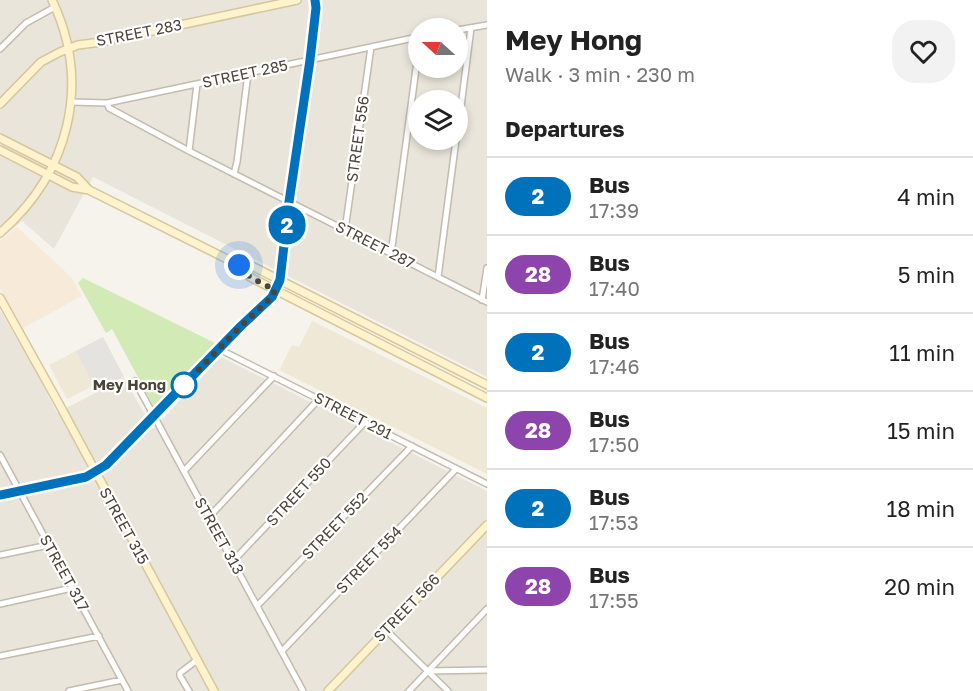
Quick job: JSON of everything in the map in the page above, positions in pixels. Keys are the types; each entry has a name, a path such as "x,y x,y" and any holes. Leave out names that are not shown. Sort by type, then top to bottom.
{"street":[{"name":"STREET 283","path":"0,104 41,62 68,49 297,0"},
{"path":"0,495 86,477 106,465 272,297 280,280 310,60 315,0"},
{"path":"0,49 26,23 53,3 68,49 71,74 71,102 65,134 54,165 28,206 0,233"},
{"path":"468,28 487,25"},
{"path":"463,90 471,28"},
{"name":"STREET 285","path":"71,102 107,103 408,40"},
{"name":"STREET 556","path":"345,230 371,47"},
{"path":"234,174 248,81 247,73"},
{"path":"391,254 415,78"},
{"path":"189,151 197,84"},
{"name":"STREET 287","path":"107,103 109,108 189,151 485,301"},
{"path":"0,138 77,177 89,189 239,265 254,267 487,385"},
{"path":"438,277 455,150"},
{"path":"0,151 72,187 89,189"},
{"path":"239,265 250,277 487,398"},
{"path":"485,301 487,268"},
{"name":"STREET 315","path":"0,298 214,691"},
{"name":"STREET 291","path":"219,349 487,484"},
{"path":"184,471 274,376"},
{"name":"STREET 313","path":"135,381 303,691"},
{"path":"209,517 319,399"},
{"name":"STREET 550","path":"233,561 365,422"},
{"name":"STREET 552","path":"257,606 412,446"},
{"name":"STREET 317","path":"0,455 128,691"},
{"name":"STREET 554","path":"282,651 456,469"},
{"name":"STREET 566","path":"328,691 487,525"},
{"path":"0,555 49,545"},
{"path":"0,604 72,588"},
{"path":"409,691 487,609"},
{"path":"386,630 448,691"},
{"path":"0,656 99,636"},
{"path":"187,690 180,673 197,660"},
{"path":"427,671 487,670"},
{"path":"69,691 122,680"}],"shaded area":[{"path":"0,0 487,0 487,377 93,177 54,249 22,221 0,239"},
{"path":"17,227 71,277 82,296 23,328 0,288 0,241"},
{"path":"0,310 57,413 124,378 153,429 221,357 487,491 487,691 0,691"},
{"path":"312,321 487,408 487,474 279,370 292,345 299,347"},
{"path":"103,337 124,377 98,390 95,385 67,399 49,365"},
{"path":"103,337 124,377 107,385 104,380 94,385 76,351"}],"green space":[{"path":"83,278 215,343 154,407 112,329 106,333 78,283"}],"bus line":[{"name":"2","path":"0,495 86,477 106,465 272,297 280,280 284,257 289,202 310,60 315,0"}],"place":[{"name":"Mey Hong","path":"184,385"}],"route":[{"path":"184,385 272,297 275,290 250,277 239,265"}]}
